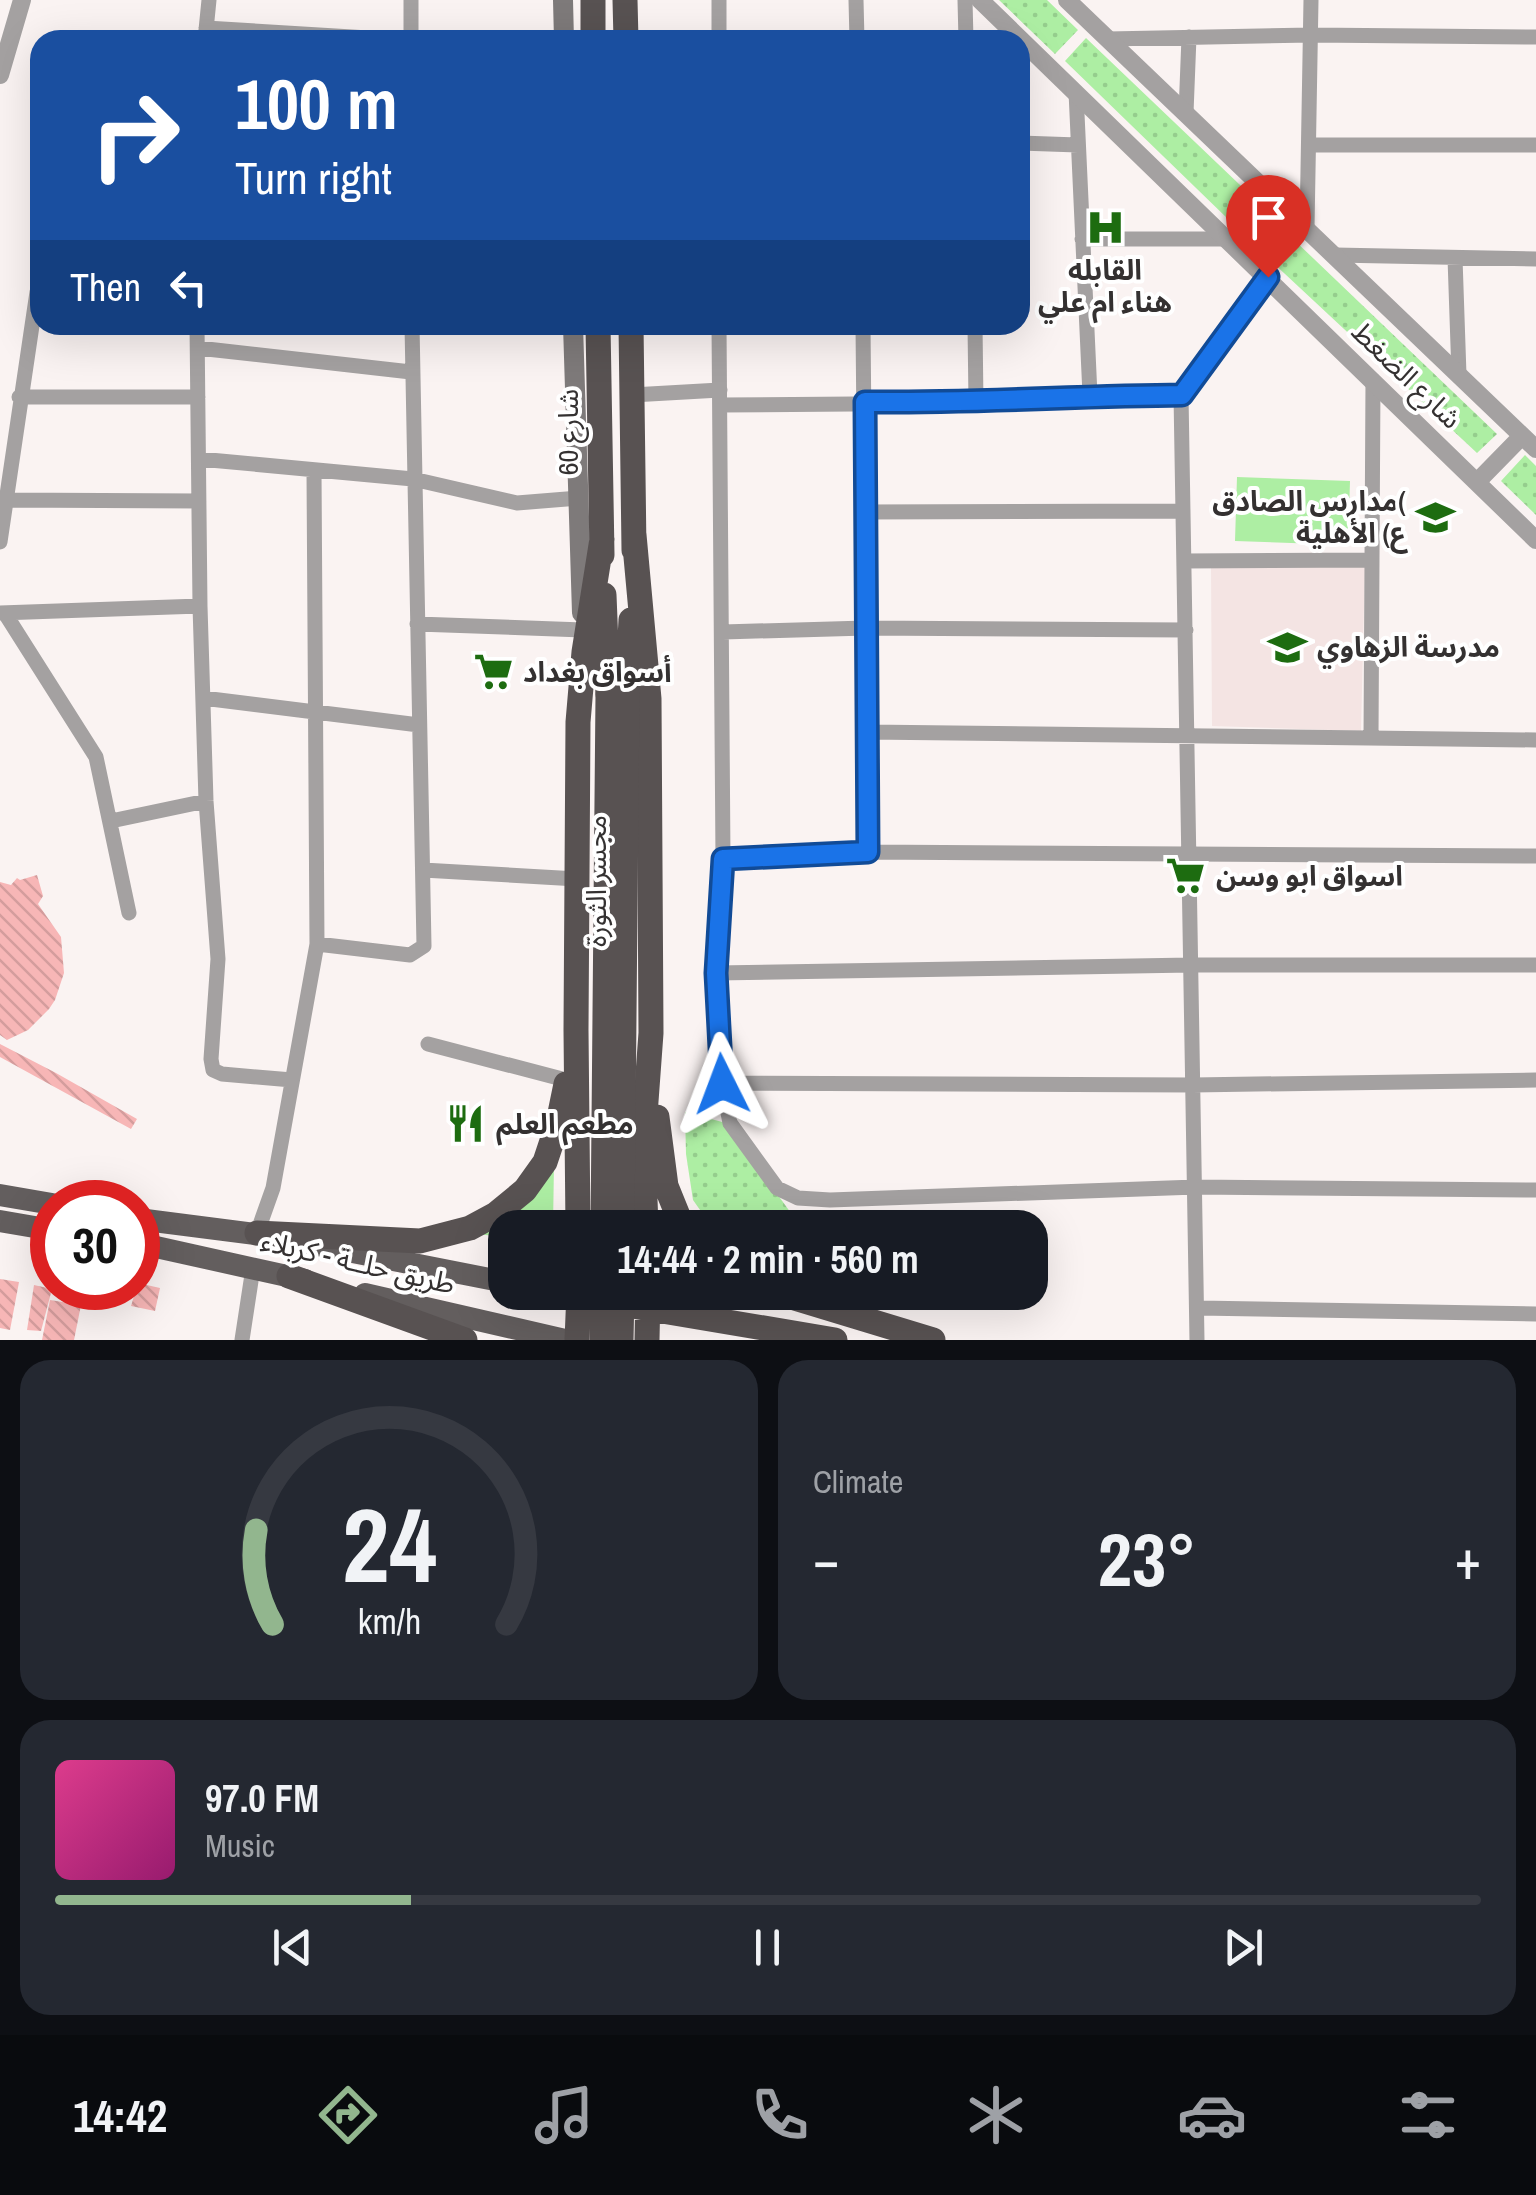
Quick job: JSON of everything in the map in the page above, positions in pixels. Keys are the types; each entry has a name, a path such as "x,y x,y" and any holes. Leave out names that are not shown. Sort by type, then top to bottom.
{"highway":[{"path":"593,0 593,30"},
{"path":"625,0 626,30"},
{"name":"شارع 60","path":"598,335 602,538"},
{"path":"631,335 634,534 649,698 651,1033 643,1142 645,1210"},
{"name":"مجسر الثورة","path":"604,1210 618,695 634,534"},
{"path":"578,1210 578,722 583,641 602,538"},
{"name":"مجسر الثورة","path":"602,538 618,695 622,1210"},
{"path":"257,1233 420,1241 470,1228 496,1214 524,1190 545,1162 558,1123 576,1030"},
{"path":"651,1033 666,1186 676,1210"},
{"path":"577,1142 581,1161 595,1170 611,1172 632,1162 643,1142"},
{"path":"289,1276 465,1340"},
{"path":"577,1340 578,1310"},
{"path":"587,1310 602,1340"},
{"path":"621,1340 622,1310"},
{"path":"648,1310 648,1340"},
{"path":"695,1310 835,1340"},
{"path":"834,1310 933,1340"}],"main road":[{"path":"563,0 564,30"},
{"path":"573,335 583,641"},
{"path":"0,1194 30,1200"},
{"path":"0,1221 30,1226"},
{"path":"166,1248 165,1235 172,1224"},
{"name":"طريق حلــة - كربلاء","path":"160,1227 172,1224 257,1233 488,1279"},
{"name":"طريق حلــة - كربلاء","path":"160,1244 566,1340"}],"street":[{"path":"0,75 22,0"},
{"path":"206,30 209,0"},
{"path":"411,0 411,30"},
{"path":"718,0 718,30"},
{"path":"856,0 857,30"},
{"path":"964,0 966,30"},
{"name":"شارع الضغط","path":"980,0 1011,30"},
{"name":"شارع الضغط","path":"1067,0 1529,442"},
{"path":"1307,228 1310,0"},
{"path":"1108,39 1310,35 1536,37"},
{"path":"1186,113 1188,38"},
{"name":"شارع الضغط","path":"1030,48 1536,540"},
{"path":"1076,92 1090,396"},
{"path":"1030,144 1078,145"},
{"path":"1310,145 1536,145"},
{"path":"1082,239 1228,239"},
{"path":"1335,256 1536,259"},
{"path":"1455,258 1459,375"},
{"path":"1197,1340 1182,395 1268,277"},
{"path":"0,542 30,329"},
{"path":"197,335 206,801 218,959 211,1060 213,1070 222,1074 292,1080"},
{"path":"317,944 410,955 424,946 412,335"},
{"path":"719,335 723,859 716,973 722,1084 730,1122 777,1188 798,1198 830,1200 1196,1187 1536,1190"},
{"path":"863,335 868,852"},
{"path":"975,335 976,403"},
{"path":"198,348 411,372"},
{"path":"1372,738 1373,380"},
{"path":"632,395 976,403 1182,395"},
{"path":"19,397 198,397"},
{"path":"1477,482 1529,442"},
{"path":"198,460 414,479 517,503 579,498"},
{"path":"257,1233 273,1188 317,944 314,470"},
{"path":"4,500 199,501"},
{"path":"863,512 1184,510"},
{"path":"1184,561 1372,560"},
{"path":"3,614 200,606"},
{"path":"3,614 96,757 128,913"},
{"path":"417,624 583,641"},
{"path":"722,632 866,628 1186,630"},
{"path":"203,698 420,725"},
{"path":"868,732 1536,740"},
{"path":"111,820 206,801"},
{"path":"723,859 868,852 1536,856"},
{"path":"424,870 577,878"},
{"path":"716,973 1191,964 1536,965"},
{"path":"428,1044 566,1080"},
{"path":"722,1084 1193,1085 1536,1080"},
{"path":"242,1340 253,1268"},
{"path":"1198,1308 1536,1314"}],"shaded area":[{"name":"مدرسة الزهاوي","path":"1365,565 1361,731 1212,726 1211,568"}],"green space":[{"path":"999,0 1047,0 1078,30 1055,54"},
{"path":"1086,38 1284,227 1261,251 1065,61"},
{"path":"1291,237 1497,434 1477,453 1270,260"},
{"path":"1525,455 1536,466 1536,515 1501,481"},
{"path":"1237,477 1350,481 1348,545 1235,541"},
{"path":"685,1112 726,1123 789,1210 700,1210 693,1200"},
{"path":"554,1164 553,1210 503,1210"},
{"path":"488,1223 488,1235 476,1234"}],"building":[{"path":"37,875 43,896 38,904 61,937 64,973 49,1009 28,1030 7,1040 0,1035 0,882 11,885 17,878"},
{"path":"0,1044 137,1119 131,1129 0,1057"},
{"path":"0,1279 19,1282 10,1330 0,1328"},
{"path":"30,1310 46,1310 41,1331 27,1330"},
{"path":"48,1310 80,1310 74,1340 42,1340"}],"place":[{"name":"القابله هناء ام علي","path":"1105,228"},
{"name":"مدارس الصادق( ع) الأهلية","path":"1436,517"},
{"name":"مدرسة الزهاوي","path":"1287,647"},
{"name":"أسواق بغداد","path":"493,672"},
{"name":"اسواق ابو وسن","path":"1186,876"},
{"name":"مطعم العلم","path":"466,1124"}],"route":[{"path":"722,1084 716,973 723,859 868,852 865,402 976,403 1182,395 1268,277"}]}
